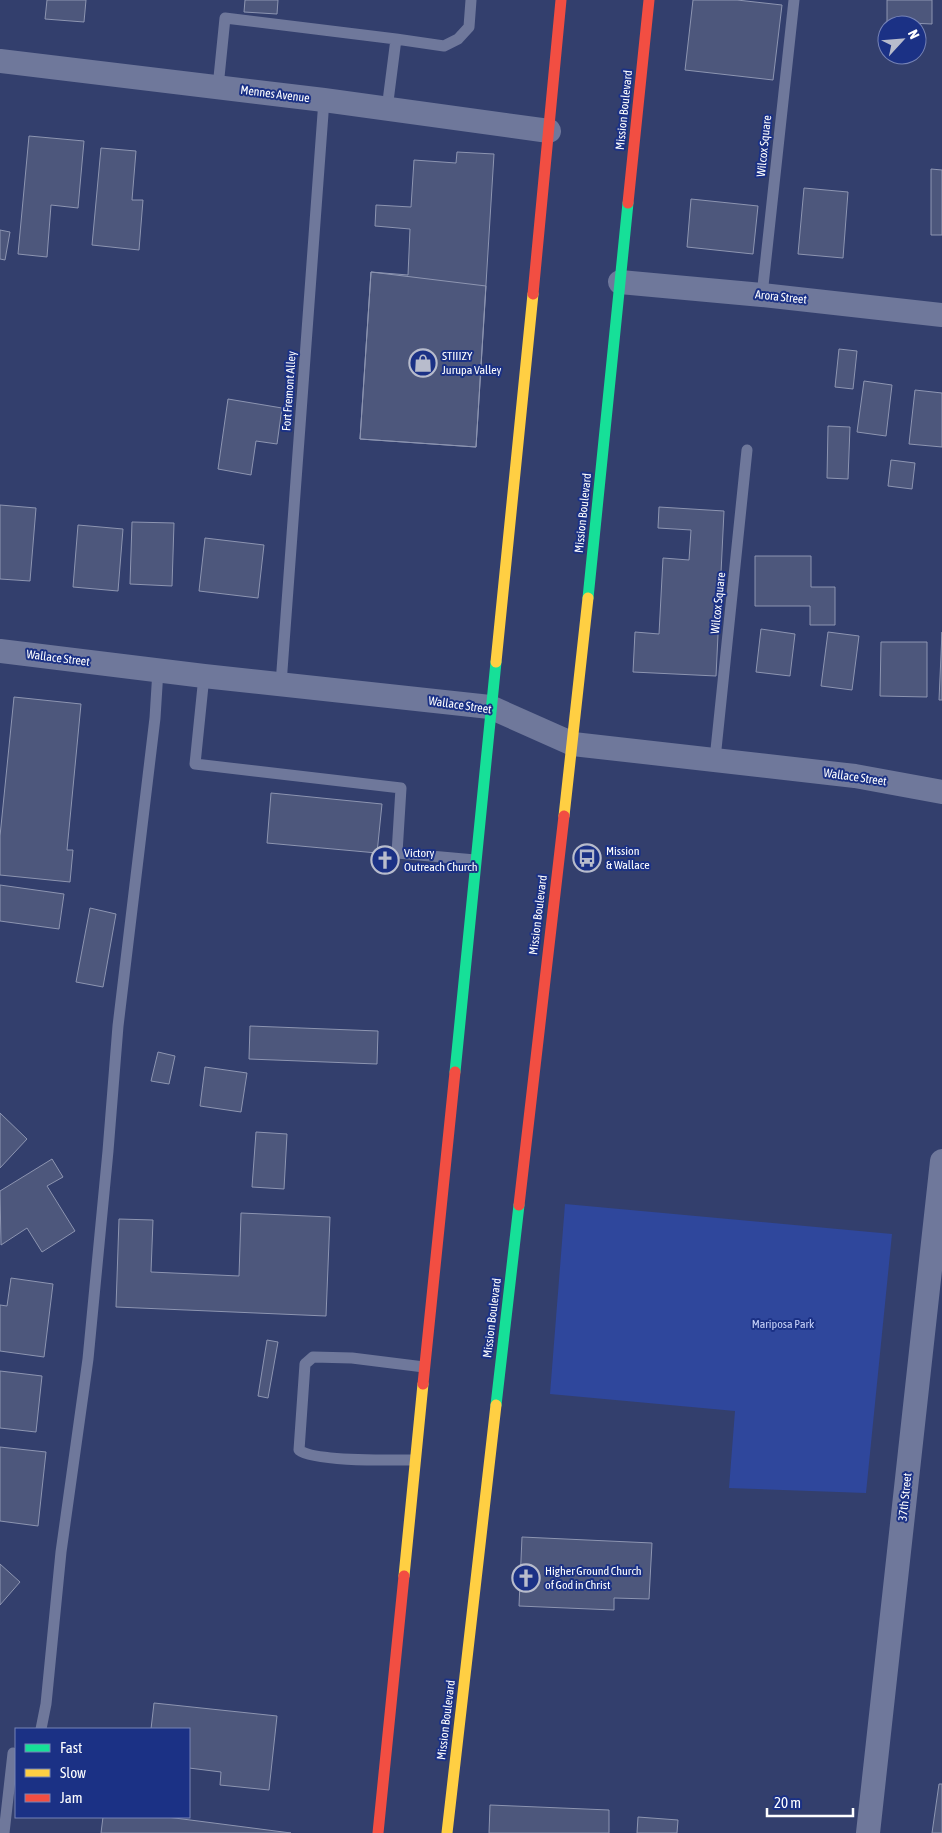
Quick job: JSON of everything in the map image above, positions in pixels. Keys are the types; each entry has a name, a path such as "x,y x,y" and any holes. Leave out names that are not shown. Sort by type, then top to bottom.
{"main road":[{"path":"378,1833 490,706 514,491 561,0"},
{"name":"Mission Boulevard","path":"447,1833 550,930 574,744 649,0"}],"street":[{"name":"Mennes Avenue","path":"0,61 324,100 549,131"},
{"name":"Arora Street","path":"620,282 762,295 942,315"},
{"name":"Wallace Street","path":"0,651 204,676 490,706 574,744 855,776 942,792"},
{"name":"37th Street","path":"868,1833 942,1161"}],"lane":[{"path":"218,87 225,18 444,46 458,39 469,27 471,0"},
{"name":"Wilcox Square","path":"762,295 794,0"},
{"path":"387,109 396,39"},
{"name":"Fort Fremont Alley","path":"281,684 324,100"},
{"name":"Wilcox Square","path":"715,759 748,450"},
{"path":"41,1728 46,1704 61,1552 88,1359 118,1026 155,718 158,670"},
{"path":"204,676 195,764 401,788 397,853 475,860"},
{"path":"415,1460 354,1460 307,1455 299,1450 305,1364 313,1356 352,1358 424,1366"},
{"path":"0,1751 14,1753 4,1833"}],"green space":[{"name":"Mariposa Park","path":"565,1204 892,1234 866,1493 729,1488 735,1411 550,1394"}],"building":[{"path":"47,0 86,0 84,22 45,19"},
{"path":"245,0 278,0 277,14 244,12"},
{"path":"693,0 737,0 782,5 773,80 685,70"},
{"path":"887,0 932,0 932,24 927,24 927,15 887,15"},
{"path":"29,136 84,141 78,208 51,205 47,257 18,254"},
{"path":"101,148 136,151 132,200 143,200 139,250 92,245"},
{"name":"STIIIZY Jurupa Valley","path":"457,152 494,154 476,447 360,439 371,272 408,275 410,229 375,226 376,205 411,207 414,160 456,163"},
{"path":"931,169 942,170 942,235 931,235"},
{"path":"804,188 848,192 843,258 798,254"},
{"path":"691,199 758,206 753,254 687,247"},
{"path":"0,230 10,232 5,260 0,259"},
{"name":"STIIIZY Jurupa Valley","path":"371,272 486,286 476,447 360,439"},
{"path":"839,349 857,351 853,389 835,387"},
{"path":"864,381 892,385 886,436 857,432"},
{"path":"915,390 942,393 942,447 909,444"},
{"path":"228,399 282,408 277,444 256,441 251,475 218,469"},
{"path":"828,426 850,427 848,479 827,478"},
{"path":"891,460 915,463 912,489 888,486"},
{"path":"0,505 36,508 30,581 0,579"},
{"path":"659,507 724,511 716,676 633,672 635,632 659,634 663,558 689,560 691,530 658,528"},
{"path":"132,522 174,523 172,586 130,584"},
{"path":"78,525 123,529 118,591 73,587"},
{"path":"205,538 264,545 258,598 199,591"},
{"path":"755,556 811,556 811,587 835,587 835,625 810,625 810,606 755,606"},
{"path":"761,629 795,634 790,676 756,672"},
{"path":"828,632 859,636 852,690 821,686"},
{"path":"942,632 942,700 939,700"},
{"path":"881,642 927,642 927,697 880,696"},
{"path":"14,697 81,704 67,850 73,850 70,882 0,875 0,836"},
{"path":"271,793 382,804 377,853 267,843"},
{"path":"0,885 64,894 59,929 0,921"},
{"path":"90,908 116,914 103,987 76,982"},
{"path":"250,1026 378,1031 377,1064 249,1059"},
{"path":"158,1052 175,1056 169,1084 151,1081"},
{"path":"205,1067 247,1073 241,1112 200,1106"},
{"path":"0,1113 27,1139 0,1168"},
{"path":"256,1132 287,1134 284,1189 252,1187"},
{"path":"52,1159 63,1177 47,1186 75,1231 42,1252 27,1228 1,1245 0,1191"},
{"path":"241,1213 330,1217 326,1316 116,1307 119,1219 153,1220 151,1272 239,1276"},
{"path":"11,1278 53,1284 44,1357 0,1351 0,1305 7,1306"},
{"path":"267,1340 278,1342 268,1398 258,1396"},
{"path":"0,1371 42,1376 36,1432 0,1428"},
{"path":"0,1447 46,1452 38,1526 0,1521"},
{"path":"522,1537 652,1543 649,1599 614,1598 614,1610 519,1606"},
{"path":"0,1564 20,1582 0,1605"},
{"path":"154,1703 277,1716 269,1790 220,1785 221,1772 190,1768 190,1728 151,1728"},
{"path":"939,1784 942,1784 942,1833 932,1833"},
{"path":"490,1805 609,1810 609,1833 489,1833"},
{"path":"638,1817 678,1820 677,1833 637,1833"},
{"path":"103,1818 175,1818 291,1833 101,1833"}],"traffic: fast":[{"path":"588,598 628,203"},
{"path":"455,1072 496,662"},
{"path":"496,1405 519,1205"}],"traffic: slow":[{"path":"496,662 533,294"},
{"path":"564,816 588,598"},
{"path":"404,1576 423,1384"},
{"path":"447,1833 496,1405"}],"traffic: jam":[{"path":"533,294 561,0"},
{"path":"628,203 649,0"},
{"path":"519,1205 564,816"},
{"path":"423,1384 455,1072"},
{"path":"378,1833 404,1576"}],"place":[{"name":"STIIIZY Jurupa Valley","path":"423,363"},
{"name":"Mission & Wallace","path":"587,858"},
{"name":"Victory Outreach Church","path":"385,860"},
{"name":"Higher Ground Church of God in Christ","path":"526,1578"}]}
